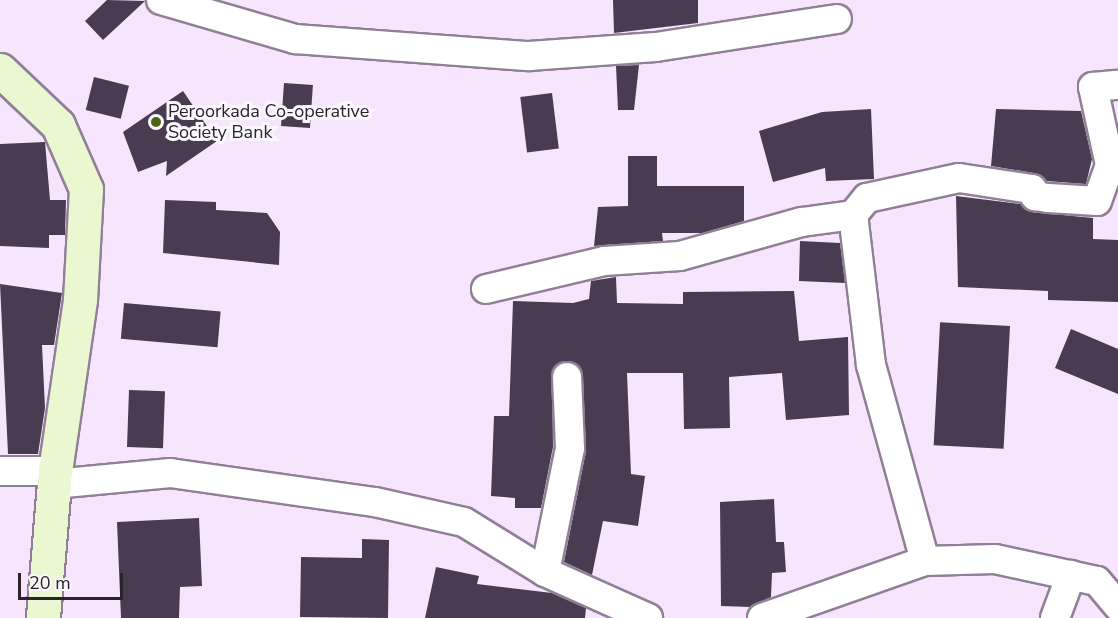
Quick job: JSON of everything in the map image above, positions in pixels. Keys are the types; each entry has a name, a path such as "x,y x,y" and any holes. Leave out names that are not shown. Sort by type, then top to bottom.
{"main road":[{"path":"0,70 58,125 86,189 80,300 55,478 43,618"}],"street":[{"path":"161,0 295,39 529,56 656,47 837,20"},
{"path":"486,289 604,261 680,256 802,222 853,215 867,198 959,178 1032,189 1035,196 1096,201 1110,165 1093,87 1118,85"},
{"path":"853,215 871,365 925,561"},
{"path":"545,572 570,448 567,377"},
{"path":"0,471 55,478 170,473 375,502 464,522 545,572 648,618"},
{"path":"762,618 925,561 994,559 1071,575 1096,581 1118,606"},
{"path":"1055,618 1071,575"}],"building":[{"path":"107,0 145,1 103,40 85,21"},
{"path":"613,0 698,0 698,23 614,33"},
{"path":"639,65 634,110 618,110 616,66"},
{"path":"94,77 129,86 121,119 86,110"},
{"path":"284,83 313,85 310,128 281,126"},
{"path":"183,91 217,141 166,176 167,161 138,172 123,132"},
{"path":"552,93 559,149 527,152 520,97"},
{"path":"871,109 874,179 826,181 825,168 773,182 759,131 822,112"},
{"path":"996,109 1081,111 1092,159 1086,184 1046,181 1034,173 991,166"},
{"path":"45,142 50,200 66,200 65,235 49,235 49,248 0,246 0,144"},
{"path":"628,156 657,156 657,186 744,186 744,221 703,233 662,233 663,241 594,246 598,207 628,206"},
{"path":"956,196 1021,204 1032,212 1093,218 1093,239 1118,240 1118,302 1048,300 1048,291 958,287"},
{"path":"165,200 216,202 216,210 267,213 280,232 279,265 163,253"},
{"path":"800,241 840,243 845,283 799,281"},
{"path":"616,277 617,303 683,304 683,292 794,291 799,341 848,337 849,415 786,420 782,373 729,377 730,428 684,429 683,373 627,373 631,474 645,476 638,526 603,521 592,575 564,562 586,451 581,369 566,361 552,370 553,447 541,508 515,508 515,498 491,496 494,416 509,416 513,301 573,303 589,299 591,281"},
{"path":"0,284 62,293 54,345 42,345 45,408 38,454 8,454"},
{"path":"124,303 221,311 217,347 121,339"},
{"path":"940,322 1010,326 1004,449 934,445"},
{"path":"1071,329 1118,349 1118,394 1055,368"},
{"path":"129,390 165,391 163,448 127,447"},
{"path":"774,499 776,542 784,542 786,572 772,573 771,597 750,607 721,606 720,502"},
{"path":"199,518 202,586 180,587 179,618 121,618 117,522"},
{"path":"362,539 389,540 388,618 300,617 301,557 362,558"},
{"path":"436,567 479,576 477,584 552,593 586,608 585,618 425,618"}],"place":[{"name":"Peroorkada Co-operative Society Bank","path":"156,122"}]}
